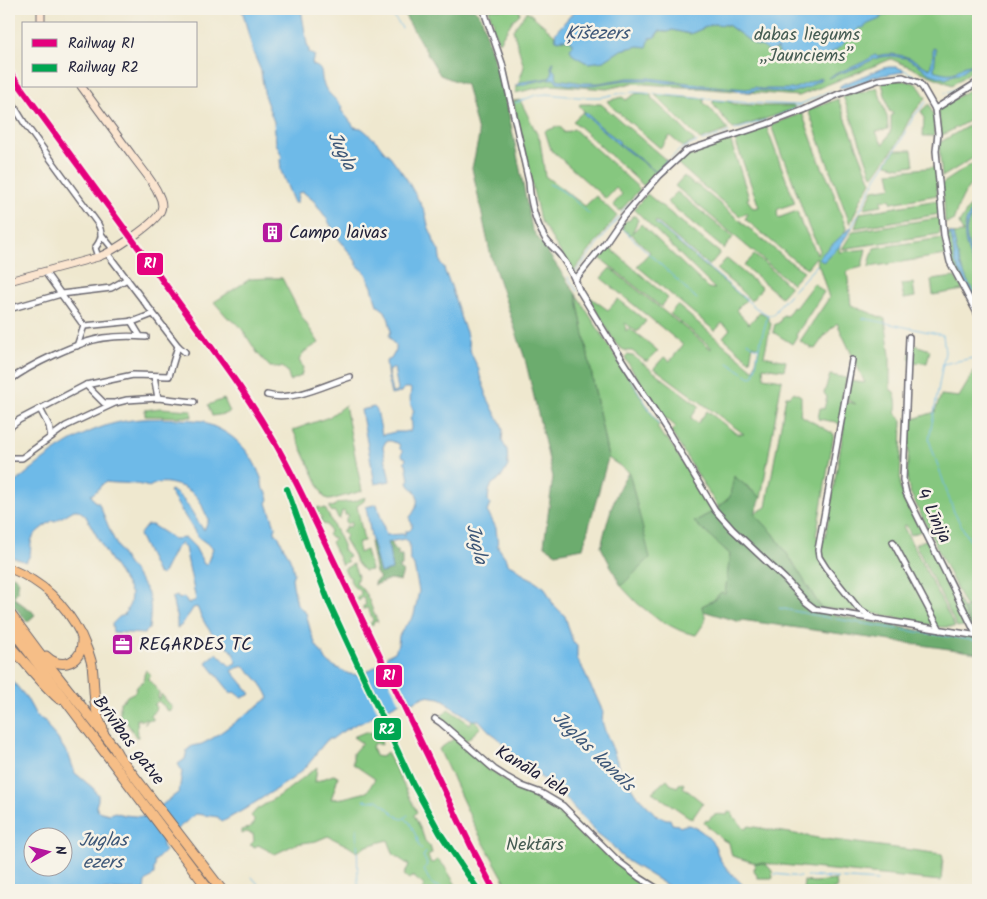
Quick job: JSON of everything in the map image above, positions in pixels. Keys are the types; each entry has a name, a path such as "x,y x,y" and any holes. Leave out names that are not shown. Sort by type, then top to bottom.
{"highway":[{"name":"Brīvības gatve","path":"9,612 113,746 153,808"},
{"name":"Brīvības gatve","path":"9,626 72,710 222,890"},
{"path":"31,641 52,662 64,664 71,662 81,653 81,634"},
{"path":"81,634 92,666 96,710 102,727 113,746"},
{"path":"9,645 48,690 72,710"},
{"name":"Brīvības gatve","path":"173,833 209,890"}],"main road":[{"path":"9,568 28,576 43,586 58,600 72,618 81,634"}],"street":[{"path":"41,9 41,22"},
{"path":"484,9 502,63 529,182 533,208 546,240 561,256 576,280 579,290 715,510 806,602 815,608 978,636"},
{"path":"576,280 622,218 659,176 686,152 767,124 878,80 903,77 919,83 924,88 935,109 938,133 936,151 944,235 950,262 978,315"},
{"path":"935,109 978,82"},
{"path":"9,281 98,257 146,228 161,211 159,193 82,88"},
{"path":"9,98 25,124 98,224 110,251 127,279 178,346 185,352"},
{"path":"98,257 95,248 102,234"},
{"path":"45,272 84,326"},
{"path":"9,308 61,294 111,288 127,279"},
{"path":"84,326 131,321 153,314"},
{"path":"9,372 11,379 38,363 101,338 121,336 143,337 131,321"},
{"path":"77,346 84,326"},
{"name":"4 Līnija","path":"909,337 903,480 906,493 978,636"},
{"path":"9,428 19,420 86,385 133,375 170,376 178,346"},
{"path":"852,360 818,550 819,557 826,568 858,608 874,619"},
{"path":"154,376 158,398"},
{"path":"267,395 302,394 350,377"},
{"path":"86,385 104,402 116,403"},
{"path":"9,458 22,458 62,428 116,403 127,400 158,398 194,402"},
{"path":"40,409 49,426 51,437"},
{"path":"49,426 62,428"},
{"path":"893,542 940,630"},
{"name":"Kanāla iela","path":"435,720 441,722 494,769 522,786 542,793 563,806 619,862 659,890"}],"green space":[{"path":"401,9 474,9 481,16 506,100 532,229 576,294 608,458 583,548 556,553 544,545 553,477 525,359 491,257 472,168 479,136 466,85 440,75"},
{"path":"489,9 519,9 520,14 513,20 499,42 492,26 494,22 491,19"},
{"name":"dabas liegums „Jaunciems”","path":"730,9 978,9 978,69 976,68 952,85 891,59 799,96 632,83 607,89 550,85 515,93 524,67 513,30 527,11 555,35 556,40 570,40 576,56 585,62 604,61 621,50 638,46 657,35 659,31 668,32 672,30 690,34 713,24 728,25 755,45"},
{"path":"895,80 914,83 920,88 926,98 909,120 897,144 874,176 872,175 843,96 860,91 861,93 877,87 887,117 888,129 876,132 884,144 891,130 891,116 893,115 889,111 882,83"},
{"path":"978,84 978,116 939,137 938,109"},
{"path":"635,94 651,95 652,99 695,141 683,147 670,136 660,148 607,101 622,97 626,100"},
{"path":"655,95 704,99 704,103 728,130 700,140"},
{"path":"838,99 871,182 850,224 808,110"},
{"path":"520,100 540,140 545,176 585,206 596,196 617,216 573,272 540,220 513,101"},
{"path":"713,101 764,106 794,106 795,108 733,129 715,107"},
{"path":"580,104 601,104 666,160 644,186 573,121 584,111"},
{"path":"929,104 934,117 934,136 923,136 924,117 921,111"},
{"path":"802,113 846,228 839,252 866,249 862,267 847,271 851,305 885,319 890,355 890,389 894,392 896,400 895,413 902,420 900,488 924,530 911,535 906,525 903,526 955,627 940,627 872,613 821,608 773,533 754,514 766,507 786,396 790,396 794,392 801,396 800,415 834,434 816,536 822,539 825,538 844,427 836,422 818,419 820,408 824,409 827,397 824,393 830,375 847,378 841,400 856,404 847,399 850,381 865,383 837,323 815,349 800,341 829,298 816,257 807,268 794,260 745,219 748,214 740,216 677,163 688,152 694,157 691,152 730,139 749,198 747,199 753,208 759,207 734,137 766,126 795,203 778,209 778,218 797,211 802,226 817,254 820,250 809,228 771,125"},
{"path":"978,120 978,155 942,177 939,143"},
{"path":"560,126 564,133 574,129 640,189 620,211 613,205 622,194 616,188 606,199 551,150 545,131"},
{"path":"895,150 912,150 914,165 900,167 887,164"},
{"path":"978,160 978,177 965,192 953,221 945,223 943,183"},
{"path":"936,167 937,195 892,203 890,199 881,201 882,205 864,208 873,190 892,187 889,172"},
{"path":"684,176 786,259 804,271 792,284 675,186"},
{"path":"677,192 733,237 724,249 667,202"},
{"path":"647,194 720,253 709,266 656,221 655,223 746,300 736,310 749,324 760,312 767,316 771,324 764,356 786,361 784,370 763,367 764,377 782,380 761,498 746,485 731,489 730,497 718,507 671,432 676,427 666,418 664,420 655,408 625,358 627,355 633,356 699,406 691,418 698,423 707,411 737,434 744,434 654,368 664,357 670,361 683,345 601,278 610,268 711,349 711,347 670,314 677,305 754,370 759,348 753,345 750,361 723,337 730,329 722,323 715,331 637,266 650,252 622,228 624,226 621,225 630,220 632,216 635,216 638,220 632,233 641,224 708,288 715,289 634,209"},
{"path":"978,194 978,312 952,267 946,235 951,232 951,234 963,233 959,223"},
{"path":"938,200 940,214 855,228 860,213"},
{"path":"939,218 940,234 842,249 853,231"},
{"path":"942,238 946,255 869,267 874,248"},
{"path":"609,247 668,298 661,307 600,258"},
{"path":"754,255 790,287 781,297 744,266"},
{"path":"727,259 762,288 751,301 717,270"},
{"path":"955,277 963,290 933,295 931,280"},
{"path":"282,278 302,317 319,343 304,352 299,360 303,368 301,376 290,381 287,371 282,367 270,367 258,354 240,326 228,318 214,302 250,279"},
{"path":"814,283 824,292 792,344 773,332 775,324 779,323 783,315 787,316 793,307 795,308"},
{"path":"913,283 915,297 904,299 901,284"},
{"path":"576,294 659,425 657,427 664,438 667,438 714,511 694,522 730,554 725,595 721,592 714,600 702,606 705,622 696,635 660,621 637,603 621,586 649,558 629,472 608,458"},
{"path":"587,295 608,310 618,299 646,321 637,332 625,323 626,331 629,328 658,351 648,361 645,361 632,351 622,349 616,344"},
{"path":"912,344 930,350 927,363 912,362 909,358"},
{"path":"978,367 978,602 966,608 910,492 907,479 910,420 935,412 941,395 959,397"},
{"path":"224,399 230,412 212,416 208,405"},
{"path":"345,405 362,491 330,500 324,497 293,430 329,417"},
{"path":"160,408 191,410 192,417 145,416 145,410"},
{"path":"629,472 650,558 621,586 601,547 615,497"},
{"path":"734,476 761,498 755,514 773,533 821,608 836,615 961,638 973,632 963,609 978,602 978,653 741,620 740,622 703,611 702,606 714,600 721,592 725,594 730,554 694,522 714,511 730,497"},
{"path":"365,497 364,501 357,506 364,541 359,542 359,553 366,550 371,570 364,571 356,562 344,539 346,536 342,531 346,526 350,527 352,523 346,523 349,515 345,515 345,512 342,511 339,519 334,511 332,512 329,508 338,503 352,502"},
{"path":"320,507 322,509 325,508 343,545 343,550 349,557 345,558 348,561 342,565 331,542 335,538 328,535 330,532 327,525 323,524 320,519 322,518 316,511"},
{"path":"928,539 971,625 957,627 915,544"},
{"path":"370,542 372,542 380,573 392,570 388,542 392,543 393,548 399,551 397,555 402,555 402,566 399,569 403,572 400,581 390,579 375,585 374,582 380,578 376,573"},
{"path":"353,564 358,576 356,583 367,596 378,622 375,621 372,626 370,624 373,620 368,608 363,609 363,606 366,605 363,596 359,601 357,598 361,594 360,590 354,587 350,580 351,578 344,569"},
{"path":"14,575 19,582 18,591 13,597 35,615 27,622 9,599 9,579"},
{"path":"146,670 151,675 148,679 159,692 158,698 160,699 161,694 173,708 170,711 166,710 158,701 154,705 156,707 155,710 150,716 153,720 147,720 145,724 146,718 140,721 140,719 137,719 138,737 136,737 125,720 120,717 120,702 135,692 144,680"},
{"path":"448,709 470,724 471,717 481,727 466,741 440,718"},
{"path":"365,732 379,733 382,745 374,743 372,747 375,756 381,757 387,752 417,812 414,815 432,853 428,856 430,862 433,863 438,859 459,890 423,890 424,885 414,876 409,879 404,875 409,865 394,855 388,840 367,846 357,852 328,836 316,841 296,844 275,854 258,845 255,847 250,845 254,841 253,834 246,832 242,834 242,830 254,824 254,819 251,816 256,810 286,791 317,767 315,782 333,775 338,776 331,799 367,792 375,779 353,764 353,753 362,743 353,737"},
{"name":"Nektārs","path":"455,738 501,778 563,810 620,867 654,890 510,890 475,827 439,749"},
{"path":"667,779 670,784 677,787 683,783 683,787 703,803 692,819 652,792"},
{"path":"728,812 733,813 732,815 745,829 749,826 818,838 942,854 941,881 752,862 732,856 729,843 704,823 714,815 727,815"},
{"path":"755,863 766,864 772,871 773,878 758,878 754,870"},
{"path":"836,880 837,888 832,890 803,890 804,881"}],"water":[{"path":"242,9 301,9 309,53 315,56 312,62 321,71 325,88 340,104 341,110 354,127 365,131 390,156 406,178 426,215 428,226 439,251 441,264 451,286 486,395 503,430 502,441 507,450 508,466 501,478 492,484 489,491 488,500 490,504 487,512 496,528 498,547 508,564 514,566 524,575 545,588 553,604 565,616 573,642 577,646 577,658 603,712 602,721 620,770 635,793 657,816 670,819 672,824 680,827 691,826 703,832 715,846 724,865 747,890 675,890 627,861 611,844 597,833 566,798 513,754 479,720 472,720 440,698 425,696 413,702 404,700 356,724 332,739 328,739 306,767 292,779 222,822 218,817 196,814 163,840 162,846 165,851 154,862 154,874 145,883 144,890 9,890 9,677 26,697 37,717 45,721 57,738 69,756 75,773 93,788 98,795 96,806 98,811 109,814 115,812 124,815 146,817 179,792 182,771 178,764 185,759 187,750 192,746 202,744 213,738 269,698 262,685 244,666 232,671 251,694 242,698 234,692 231,693 206,662 217,653 230,666 237,662 232,651 209,630 197,607 193,608 181,626 177,628 172,598 177,596 179,599 184,597 188,604 196,600 185,548 181,543 175,549 162,575 157,573 139,535 147,525 152,525 174,539 186,538 195,547 204,564 207,564 213,548 198,537 169,491 181,497 204,530 208,518 201,503 187,489 165,483 149,487 105,482 91,495 95,502 98,502 122,555 148,594 150,607 149,629 144,634 113,632 112,624 124,615 130,604 131,594 85,515 78,510 74,510 55,521 53,520 37,532 32,539 30,554 26,562 9,556 9,495 11,493 9,493 9,488 51,454 81,436 114,423 150,419 205,421 207,424 225,432 240,444 247,451 257,468 263,489 266,491 269,499 267,503 275,526 275,532 292,564 294,573 292,578 297,604 306,613 316,645 330,664 349,674 358,675 380,664 387,656 395,652 399,636 414,615 419,591 414,566 410,559 409,542 405,539 388,542 392,570 380,573 366,507 377,504 386,535 405,535 405,531 409,531 412,528 410,517 416,506 417,496 408,483 406,463 404,462 406,460 401,454 403,452 399,444 391,441 386,441 383,447 390,481 375,484 361,410 374,407 377,410 382,435 395,432 410,432 412,423 410,419 414,411 410,398 411,389 404,388 400,393 391,395 388,382 390,382 392,393 398,390 394,368 388,371 390,381 388,380 386,361 391,359 396,350 396,345 389,336 391,331 389,320 385,311 377,305 365,272 358,266 314,201 303,192 298,193 297,203 294,203 281,171 280,159 282,157 276,143 274,122 265,98 261,71 253,52"},
{"name":"Ķīšezers","path":"576,9 898,9 863,28 859,28 840,47 818,62 815,59 802,59 794,62 779,54 777,48 769,52 763,47 755,45 728,25 713,24 690,34 672,30 668,32 659,31 655,37 650,38 647,47 638,46 621,50 604,61 589,63 573,55 570,49 573,45 569,40 556,40 556,32"},
{"path":"933,48 936,49 934,70 950,73 965,65 978,63 978,65 970,66 959,74 946,79 928,73 919,65 906,58 880,57 828,78 875,55 892,54 902,56 930,69"},
{"path":"553,62 552,68 556,73 557,79 583,83 599,83 628,78 649,78 746,89 756,87 760,89 793,89 820,78 822,79 809,87 791,93 756,90 749,92 737,91 734,89 689,86 648,80 625,80 586,86 566,84 550,79 515,86 522,82 549,78 552,74 551,67"},
{"path":"897,67 904,70 902,72 872,77 852,86 839,87 883,68"},
{"path":"585,112 620,142 619,144 656,172 667,160 668,164 645,188 657,173 619,145 583,113"},
{"path":"978,197 966,231 968,245 978,274 965,242 965,228 966,221"},
{"path":"851,227 839,247 823,262 819,257"},
{"path":"953,234 963,271 975,296 978,309 955,262 951,235 948,235"}],"pier":[{"path":"384,659 404,701 400,703 379,662"},
{"path":"363,670 383,714 379,715 378,713 359,671"}],"waterway":[{"path":"388,9 402,28"},
{"path":"904,70 925,82"},
{"path":"945,93 978,79"},
{"path":"515,103 536,95 602,97 635,92 749,103 799,105 832,90"},
{"path":"852,227 876,178 901,141 914,116 926,102"},
{"path":"773,118 799,106"},
{"path":"735,130 766,120"},
{"path":"702,141 729,132"},
{"path":"671,158 681,149 697,142"},
{"path":"549,184 565,193 589,214"},
{"path":"621,213 642,191"},
{"path":"575,273 619,217"},
{"path":"656,223 756,308 768,315 773,315 817,265"},
{"path":"622,228 697,299"},
{"path":"568,277 577,291"},
{"path":"747,342 756,348 759,347 768,315"},
{"path":"862,318 943,335 945,352 929,440 954,512 978,554"},
{"path":"728,363 750,377 754,376 759,347"},
{"path":"943,364 978,357"},
{"path":"619,360 659,425"},
{"path":"779,608 854,622 978,641"},
{"path":"364,800 378,800 399,818 403,819 408,815"},
{"path":"405,818 410,823 419,846 426,853 423,856 427,864 424,870 429,880 432,884 445,888 445,890"},
{"path":"357,828 358,890"},
{"path":"775,874 800,877"},
{"path":"807,876 877,881"},
{"path":"252,877 263,890"}],"rail line":[{"name":"R1","path":"9,71 227,369 274,441 300,490 470,844 494,890"},
{"name":"R2","path":"287,489 330,605 413,784 440,833 478,890"}],"place":[{"name":"Campo laivas","path":"273,233"},
{"name":"REGARDES TC","path":"123,645"}],"water label":[{"name":"Jugla","path":"341,151"},
{"name":"Jugla","path":"476,544"},
{"name":"Juglas kanāls","path":"593,752"},
{"name":"Juglas ezers","path":"103,852"}]}
